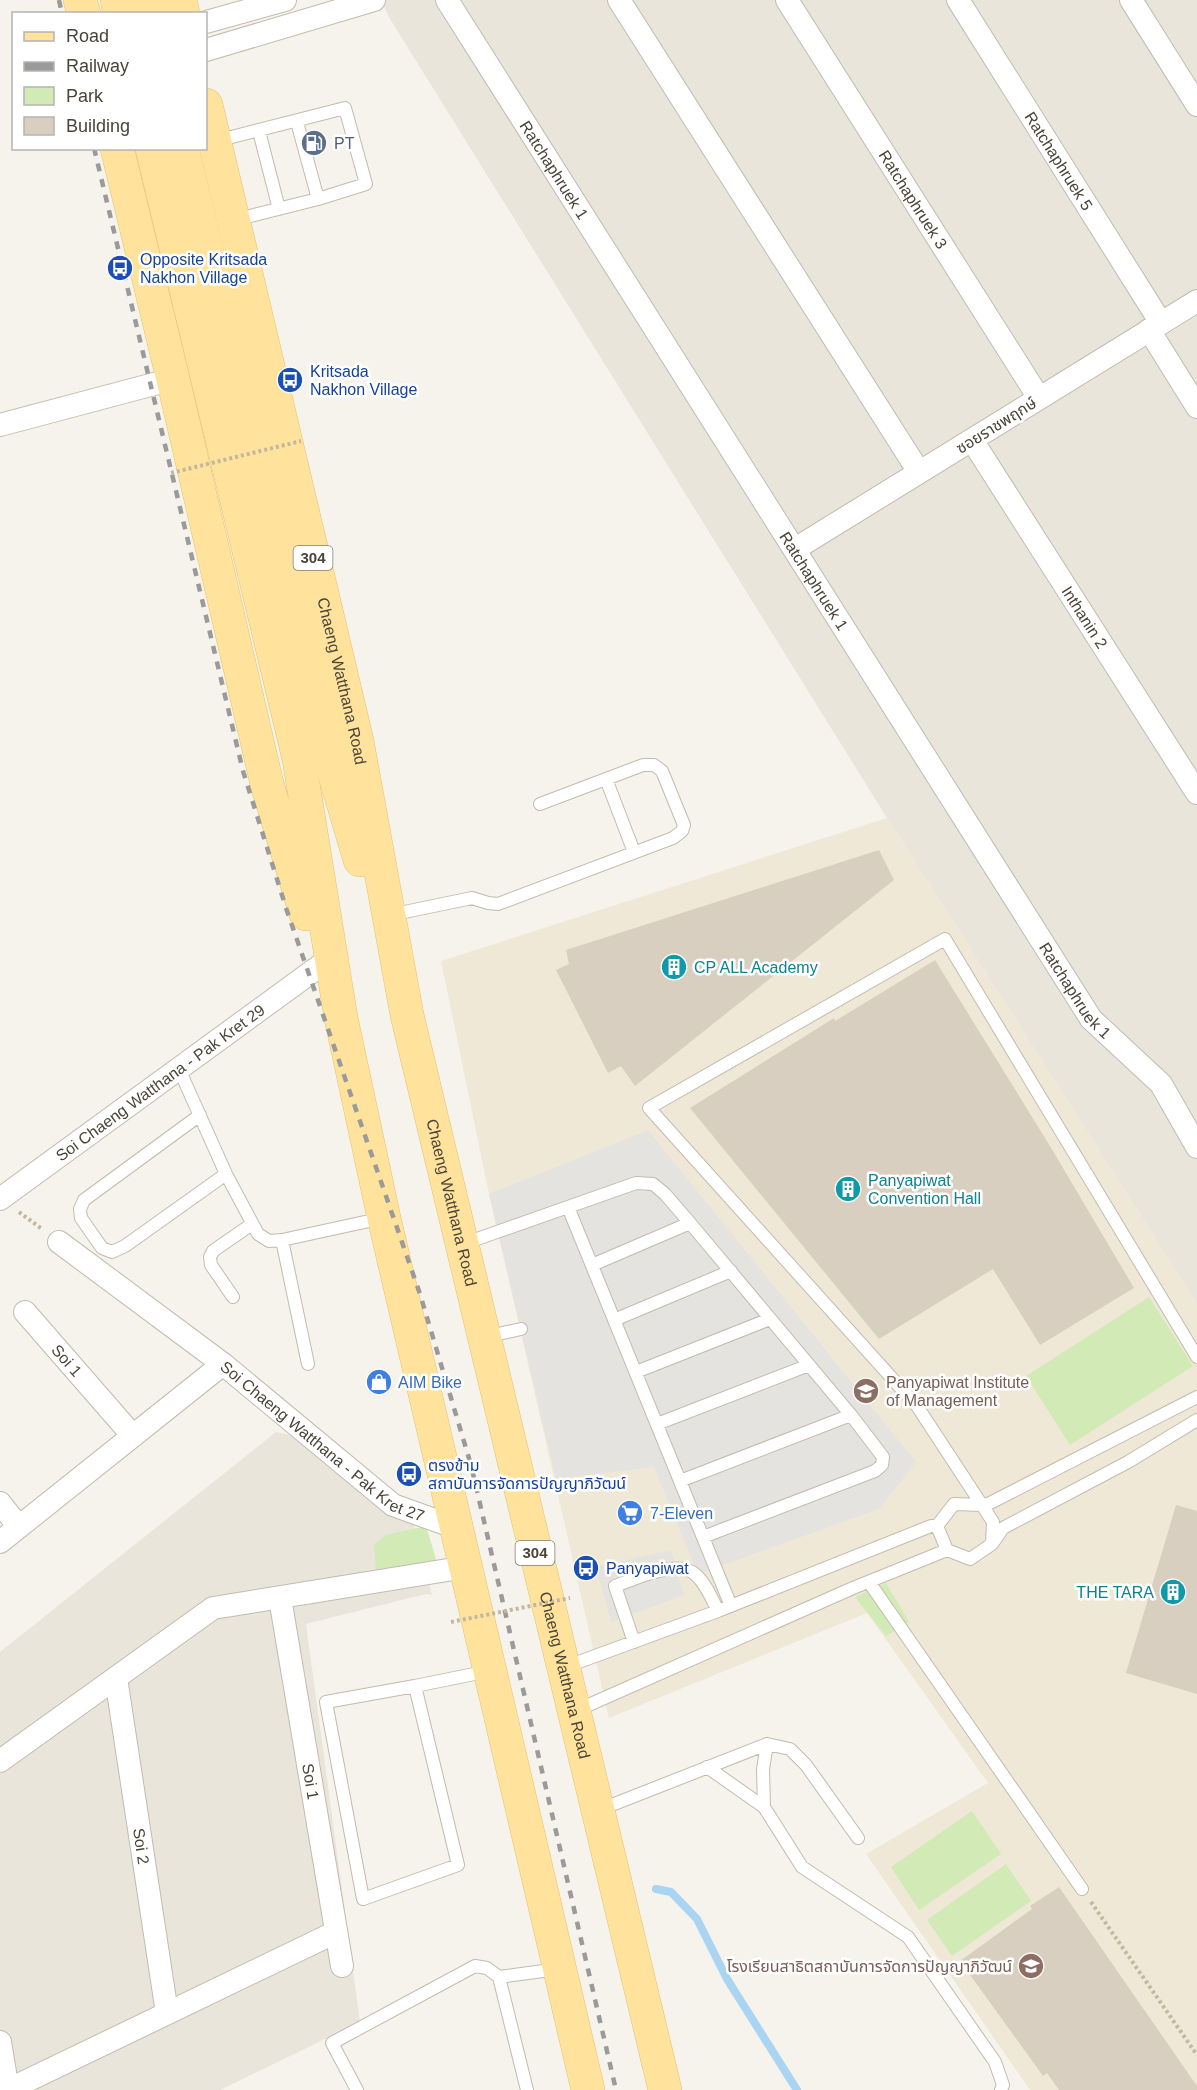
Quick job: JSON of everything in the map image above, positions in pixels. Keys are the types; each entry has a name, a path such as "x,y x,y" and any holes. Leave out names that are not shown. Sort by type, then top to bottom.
{"main road":[{"name":"Chaeng Watthana Road","path":"207,110 357,741 407,1015 665,2090"},
{"name":"Chaeng Watthana Road","path":"117,150 267,784 321,965 341,1018"},
{"name":"Chaeng Watthana Road","path":"153,150 208,326 330,759 407,1015"},
{"name":"Chaeng Watthana Road","path":"182,150 208,326 299,759 341,1018 384,1218 588,2090"}],"street":[{"path":"207,22 285,0"},
{"path":"207,50 374,0"},
{"name":"Ratchaphruek 1","path":"447,0 1091,1019 1161,1084 1197,1147"},
{"path":"619,0 919,472"},
{"name":"Ratchaphruek 3","path":"787,0 1039,398"},
{"name":"Ratchaphruek 5","path":"958,0 1155,327 1197,407"},
{"path":"1131,0 1197,105"},
{"name":"ซอยราชพฤกษ์","path":"795,549 1197,301"},
{"path":"0,425 173,379"},
{"name":"Inthanin 2","path":"972,440 1197,793"},
{"name":"Soi Chaeng Watthana - Pak Kret 29","path":"1,1199 321,965"},
{"path":"59,1242 223,1364"},
{"name":"Soi 1","path":"25,1312 133,1436"},
{"name":"Soi Chaeng Watthana - Pak Kret 27","path":"0,1542 223,1364 393,1505 457,1528"},
{"path":"0,1503 19,1527"},
{"path":"0,1761 213,1608 466,1567"},
{"name":"Soi 1","path":"280,1598 342,1966"},
{"name":"Soi 2","path":"116,1678 167,2013"},
{"path":"0,2042 8,2090 336,1932"}],"lane":[{"path":"214,141 297,122 345,108 366,184 318,199 233,220"},
{"path":"297,122 318,199"},
{"path":"259,131 279,209"},
{"path":"389,915 472,898 498,904 673,838 682,831 684,825 662,771 654,765 643,765 540,804"},
{"path":"606,779 634,852"},
{"path":"992,1544 993,1522 917,1406 649,1108 945,939 1197,1357"},
{"path":"179,1069 226,1174 258,1234 269,1241 282,1240 384,1218"},
{"path":"200,1115 84,1200 80,1209 81,1218 102,1248 112,1252 124,1246 226,1174"},
{"path":"462,1245 636,1183 653,1184 665,1194 731,1271 883,1457 882,1465 875,1471 703,1537"},
{"path":"568,1206 731,1606"},
{"path":"592,1265 690,1223"},
{"path":"233,1297 212,1265 210,1257 213,1251 252,1224"},
{"path":"282,1240 308,1364"},
{"path":"614,1320 731,1271"},
{"path":"636,1372 770,1319"},
{"path":"484,1338 521,1329"},
{"path":"657,1424 809,1365"},
{"path":"937,1526 954,1504 983,1505 1197,1397"},
{"path":"680,1481 851,1415"},
{"path":"575,1711 947,1550 970,1559 992,1544 1004,1528 1128,1462 1197,1420"},
{"path":"563,1668 731,1606 931,1526 937,1526"},
{"path":"937,1526 947,1550"},
{"path":"634,1642 615,1586 670,1568 683,1568 694,1573 703,1583 718,1611"},
{"path":"869,1582 1082,1889"},
{"path":"415,1686 458,1865 363,1899 326,1702 490,1671"},
{"path":"598,1810 767,1744 790,1749 806,1765 858,1838"},
{"path":"764,1807 764,1769 767,1744"},
{"path":"707,1767 764,1807 802,1867 908,1937 996,2062 1003,2085 1001,2090"},
{"path":"357,2090 332,2043 475,1966 488,1968 499,1977 527,2090"},
{"path":"499,1977 560,1969"}],"path":[{"path":"171,473 301,441"},
{"path":"1,1199 59,1242"},
{"path":"451,1622 570,1598"},
{"path":"1082,1889 1197,2055"}],"shaded area":[{"path":"381,0 1197,0 1197,1304 887,818 390,19"},
{"name":"Panyapiwat Institute of Management","path":"887,818 1197,1304 1197,2090 1030,2090 866,1854 988,1783 867,1613 609,1718 489,1194 441,961"},
{"path":"648,1130 916,1462 879,1509 698,1574 654,1467 556,1479 489,1194"},
{"path":"276,1432 295,1436 413,1521 432,1595 426,1594 306,1624 360,2022 220,2090 0,2090 0,1652"},
{"path":"671,1550 684,1595 611,1622 596,1567"}],"green space":[{"path":"1149,1297 1193,1366 1070,1445 1026,1376"},
{"path":"426,1526 439,1569 376,1572 374,1544 386,1535"},
{"path":"886,1583 909,1622 886,1636 855,1597"},
{"path":"972,1811 1001,1854 919,1910 891,1867"},
{"path":"1006,1864 1031,1901 952,1956 927,1920"}],"building":[{"name":"CP ALL Academy","path":"879,850 894,880 635,1086 621,1066 608,1073 556,970 569,964 566,950"},
{"path":"935,960 1050,1146 1134,1288 1040,1345 993,1269 879,1339 690,1108 834,1018 835,1021"},
{"name":"THE TARA","path":"1176,1505 1197,1511 1197,1694 1126,1673"},
{"path":"1059,1887 1197,2086 1197,2090 1059,2090 1047,2073 1043,2076 960,1961 1032,1909 1030,1906"}],"waterway":[{"path":"656,1889 671,1892 697,1919 727,1979 797,2090"}],"railway":[{"path":"59,0 62,12"},
{"path":"94,150 243,771 287,911 420,1294 471,1465 616,2090"}],"place":[{"name":"PT","path":"314,143"},
{"name":"Opposite Kritsada Nakhon Village","path":"120,268"},
{"name":"Kritsada Nakhon Village","path":"290,380"},
{"name":"CP ALL Academy","path":"674,967"},
{"name":"Panyapiwat Convention Hall","path":"848,1189"},
{"name":"AIM Bike","path":"379,1382"},
{"name":"Panyapiwat Institute of Management","path":"866,1391"},
{"name":"ตรงข้าม สถาบันการจัดการปัญญาภิวัฒน์","path":"409,1474"},
{"name":"7-Eleven","path":"630,1513"},
{"name":"Panyapiwat","path":"586,1568"},
{"name":"THE TARA","path":"1173,1592"},
{"name":"โรงเรียนสาธิตสถาบันการจัดการปัญญาภิวัฒน์","path":"1031,1966"}]}
